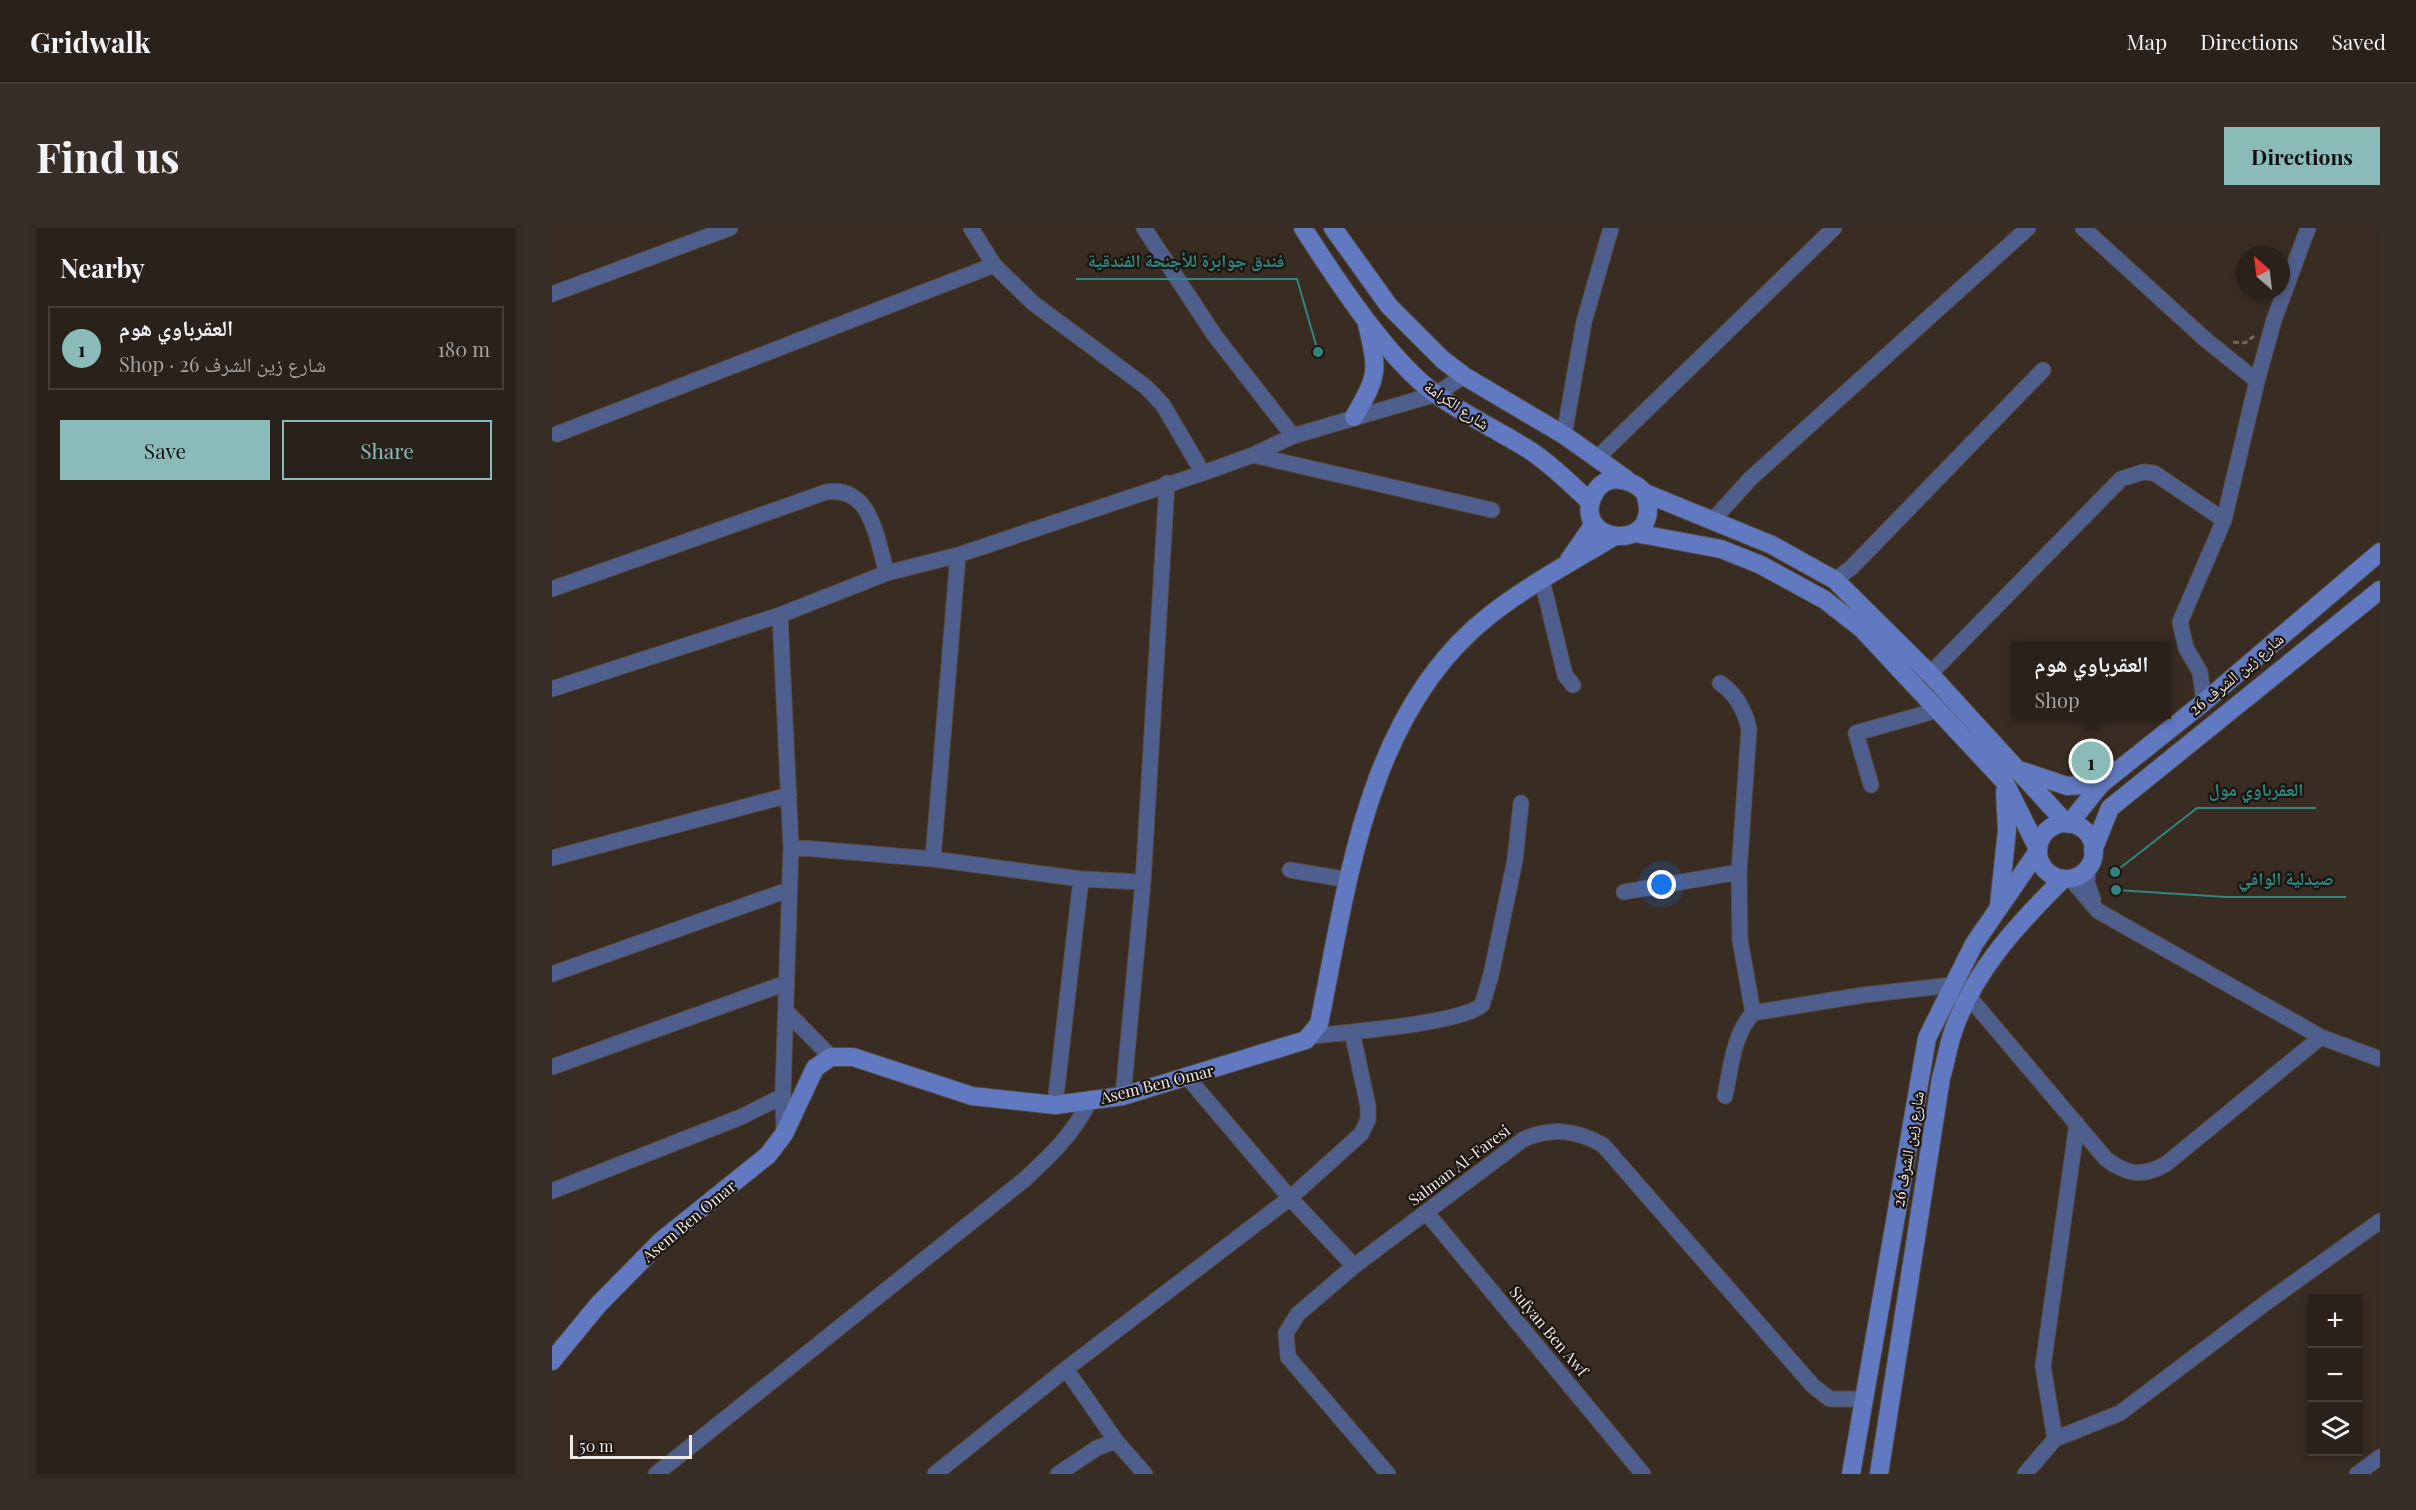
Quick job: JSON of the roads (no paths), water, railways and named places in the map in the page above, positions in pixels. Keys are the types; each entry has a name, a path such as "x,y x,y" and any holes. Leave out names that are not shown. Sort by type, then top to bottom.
{"street":[{"path":"552,294 730,228"},
{"path":"970,228 994,265 1033,303 1146,387 1163,405 1203,473"},
{"path":"1144,228 1215,336 1293,436"},
{"name":"شارع الكرامة","path":"1303,228 1366,319 1405,366 1436,394 1532,452 1558,471 1590,502"},
{"name":"شارع الكرامة","path":"1333,228 1389,306 1443,360 1464,376 1564,435 1626,479"},
{"path":"1564,435 1584,321 1611,228"},
{"path":"1597,458 1834,228"},
{"path":"1713,520 1750,478 2028,228"},
{"path":"2083,228 2206,340 2257,381"},
{"path":"2205,702 2200,672 2187,648 2180,622 2224,520 2274,320 2308,228"},
{"path":"557,434 994,265"},
{"path":"1354,417 1371,387 1376,364 1366,319"},
{"path":"1835,580 1852,567 2043,370"},
{"path":"552,689 780,615 887,573 958,555 1167,483 1203,473 1253,455 1293,436 1436,394 1464,376"},
{"path":"1253,455 1492,510"},
{"path":"1930,674 2121,478 2143,472 2154,473 2224,520"},
{"path":"1645,493 1648,515 1643,525 1635,533 1624,537 1613,537 1602,532 1594,524 1590,502 1597,488 1610,480 1626,479 1636,484 1645,493 1772,545 1835,580 1930,674 2010,775 2042,866 2055,877 2067,879 2098,911 2321,1037 2380,1059"},
{"path":"1123,1096 1143,882 1167,483"},
{"path":"552,589 815,496 842,490 858,498 870,519 887,573"},
{"path":"1564,567 1594,524"},
{"path":"1635,533 1721,549 1761,565 1799,585 1862,628 1938,710 2067,824"},
{"path":"1312,1036 1319,1024 1348,880 1365,816 1383,767 1414,704 1439,666 1489,616 1542,580 1613,537"},
{"name":"شارع زين الشرف 26","path":"2067,824 2101,784 2205,702 2380,552"},
{"path":"933,859 958,555"},
{"path":"1542,580 1565,675 1573,685"},
{"name":"شارع زين الشرف 26","path":"2090,859 2110,808 2380,590"},
{"path":"780,615 791,848 788,890 784,1134"},
{"path":"1720,683 1728,688 1745,713 1749,729 1739,872 1740,940 1753,1013"},
{"path":"1871,785 1856,733 1938,710"},
{"path":"2010,775 2067,786 2101,784"},
{"path":"1999,908 2010,775"},
{"path":"552,858 789,795"},
{"path":"1312,1036 1459,1015 1476,1010 1482,1005 1491,975 1515,860 1521,803"},
{"path":"2038,850 2044,834 2058,824 2076,825 2088,835 2090,859 2087,883 2098,911"},
{"path":"791,848 933,859 1081,879 1143,882"},
{"name":"شارع زين الشرف 26","path":"1851,1474 1927,1038 1974,944 2038,850"},
{"path":"2067,879 2090,859"},
{"path":"1290,870 1348,880"},
{"path":"1624,892 1739,872"},
{"path":"1055,1105 1081,879"},
{"name":"شارع زين الشرف 26","path":"1879,1474 1941,1078 1954,1028 1987,966 2018,924 2067,879"},
{"path":"552,974 788,890"},
{"path":"552,1067 786,983"},
{"path":"1725,1096 1739,1036 1744,1023 1753,1013 1863,995 1952,985"},
{"path":"1969,998 2106,1159 2121,1170 2134,1174 2152,1172 2166,1164 2321,1037"},
{"path":"787,1012 831,1057"},
{"path":"935,1474 1066,1369 1290,1198 1360,1134 1368,1120 1366,1093 1352,1032"},
{"name":"Asem Ben Omar","path":"552,1361 598,1305 652,1249 751,1171 784,1134 815,1068 831,1057 853,1057 972,1096 1055,1105 1123,1096 1300,1044 1312,1036"},
{"path":"1188,1078 1290,1198 1354,1266"},
{"path":"552,1191 732,1120 783,1096"},
{"path":"656,1474 1025,1179 1056,1150 1076,1127 1090,1101"},
{"path":"2055,1438 2043,1366 2077,1124"},
{"name":"Salman Al-Faresi","path":"1388,1474 1288,1357 1285,1345 1286,1333 1298,1314 1354,1266 1524,1138 1539,1132 1564,1130 1585,1135 1603,1145 1813,1386 1830,1399 1864,1399"},
{"name":"Sufyan Ben Awf","path":"1426,1212 1643,1474"},
{"path":"2025,1474 2055,1438 2120,1413 2267,1302 2380,1221"},
{"path":"1066,1369 1116,1441 1145,1474"},
{"path":"1058,1474 1097,1448 1116,1441"},
{"path":"2357,1474 2380,1457"}],"place":[{"name":"فندق جوابرة للأجنحة الفندقية","path":"1318,352"},
{"name":"العقرباوي هوم","path":"2091,761"},
{"name":"العقرباوي مول","path":"2115,872"},
{"name":"صيدلية الوافي","path":"2116,890"}]}
